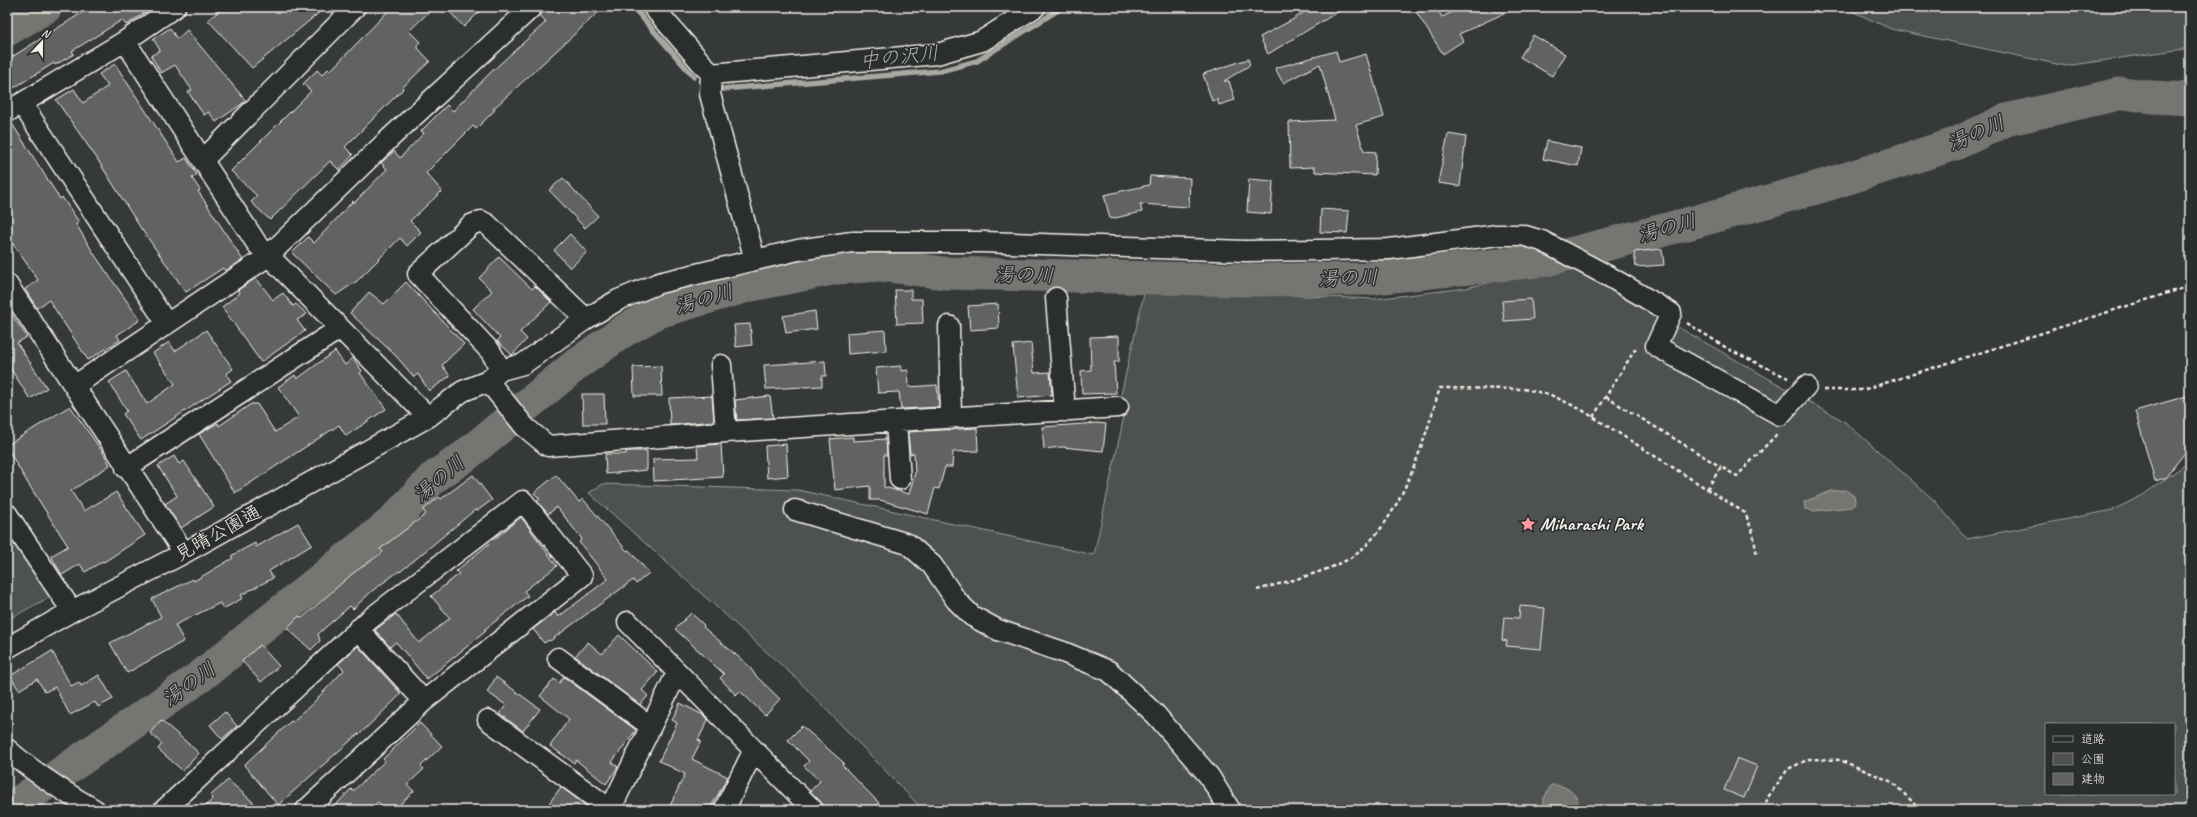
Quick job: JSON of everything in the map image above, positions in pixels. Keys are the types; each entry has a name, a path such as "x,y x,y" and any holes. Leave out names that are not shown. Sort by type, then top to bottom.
{"street":[{"path":"167,324 15,108 125,41 174,7"},
{"path":"203,160 355,7"},
{"path":"74,386 268,257 389,139 532,7"},
{"path":"653,7 712,74 710,94 755,260"},
{"path":"712,74 937,54 982,41 1035,7"},
{"path":"125,41 257,244 338,329 428,417"},
{"path":"586,319 487,224 481,221 471,225 418,274 491,352 494,376 507,406 525,428 548,446 726,432 951,419 1118,407"},
{"name":"見晴公園通","path":"7,648 72,611 184,553 428,417 463,391 523,364 586,319 618,300 659,283 798,250 852,242 983,242 1245,251 1389,249 1498,235 1522,235 1542,241 1610,277 1671,313"},
{"path":"7,284 126,468 184,553"},
{"path":"1056,298 1065,411"},
{"path":"1671,313 1656,346 1780,415 1806,386"},
{"path":"949,326 951,419"},
{"path":"126,468 338,329"},
{"path":"721,365 726,432"},
{"path":"896,422 900,479"},
{"path":"164,810 358,629 523,501 582,576 424,701 306,810"},
{"path":"795,510 908,544 932,565 956,600 972,616 998,630 1063,652 1109,671 1156,715 1185,748 1209,776 1230,810"},
{"path":"7,514 72,611"},
{"path":"628,622 813,810"},
{"path":"358,629 424,701"},
{"path":"558,658 650,726"},
{"path":"488,720 610,810 677,673"},
{"path":"7,749 28,767 58,788 95,810"},
{"path":"724,810 754,750"}],"path":[{"path":"1671,313 1730,350 1806,386 1821,390 1863,390 2190,286"},
{"path":"1594,417 1638,346"},
{"path":"1257,590 1323,570 1358,553 1382,528 1407,483 1440,388 1523,389 1549,394 1594,417 1745,513 1753,533 1757,556"},
{"path":"1606,397 1737,476 1780,432"},
{"path":"1707,489 1721,467"},
{"path":"1764,810 1768,796 1788,769 1810,759 1840,760 1892,782 1921,810"}],"green space":[{"path":"1843,7 2190,7 2190,48 2066,66 1891,29"},
{"name":"Miharashi Park","path":"1567,264 1845,422 1935,501 1967,539 2113,510 2143,495 2190,461 2190,810 923,810 798,680 589,493 603,484 798,490 1094,555 1123,421 1120,399 1145,289 1374,299 1466,288"},
{"path":"7,534 50,597 7,620"}],"shaded area":[{"path":"1846,490 1854,496 1856,504 1852,507 1814,511 1805,509 1804,502 1831,491"},
{"path":"1551,785 1566,788 1572,792 1578,799 1577,810 1542,810 1543,800"}],"building":[{"path":"91,7 153,7 126,25 122,20 72,51 74,54 55,65 54,63 7,92 7,60"},
{"path":"224,7 326,7 252,68 208,20"},
{"path":"392,7 434,7 409,31 420,42 416,46 430,61 345,147 353,155 339,170 330,161 270,220 251,202 257,196 231,171 311,91 303,84 317,70 322,75 328,69 330,71"},
{"path":"445,7 484,7 464,27"},
{"path":"550,7 604,7 493,109 495,110 476,129 473,126 426,173 442,191 410,221 421,232 407,246 400,238 357,281 336,295 292,253 308,237 314,243 353,201 354,203 387,169 381,163 394,151 400,158 424,133 421,131 447,105 453,111 490,73 546,22 540,15"},
{"path":"1312,7 1346,7 1268,54 1260,37 1292,20"},
{"path":"1413,7 1436,7 1442,17 1463,7 1518,7 1459,34 1463,41 1443,54"},
{"path":"170,28 177,39 187,30 246,101 216,122 209,112 204,115 188,92 192,90 175,65 161,73 151,56 160,50 153,39"},
{"path":"1533,35 1565,54 1552,76 1520,57"},
{"path":"1336,51 1339,62 1366,54 1384,117 1356,125 1364,151 1376,152 1375,175 1315,172 1315,167 1290,168 1289,122 1335,120 1320,64 1283,83 1275,68"},
{"path":"1248,59 1250,65 1224,81 1229,81 1235,100 1219,105 1217,99 1212,101 1203,74"},
{"path":"115,64 179,162 186,158 197,175 192,178 200,190 198,191 243,260 225,271 223,268 186,292 140,227 96,157 56,100 74,89 83,103 108,86 99,74"},
{"path":"11,122 60,199 62,197 79,222 76,224 94,254 140,320 117,335 120,340 88,360 49,300 37,308 25,289 38,280 7,235 7,123"},
{"path":"1448,134 1466,137 1460,186 1438,183"},
{"path":"1547,141 1581,148 1578,166 1543,159"},
{"path":"1150,176 1190,178 1189,207 1140,204 1142,212 1110,219 1104,195 1149,185"},
{"path":"563,178 598,216 585,228 549,190"},
{"path":"1249,179 1273,181 1271,214 1247,212"},
{"path":"1321,209 1349,211 1347,233 1320,232"},
{"path":"570,234 587,252 570,268 554,250"},
{"path":"1662,249 1664,265 1636,267 1634,252"},
{"path":"499,257 532,289 535,286 551,302 520,332 527,339 512,355 497,341 500,338 473,309 492,291 479,278"},
{"path":"256,278 273,300 283,293 293,306 296,304 307,314 297,320 305,331 261,362 222,307 240,293 238,290"},
{"path":"406,282 464,344 442,365 450,376 429,391 418,374 414,377 396,356 350,313 369,292 384,304"},
{"path":"895,290 911,290 911,299 922,299 923,323 897,324"},
{"path":"1531,299 1533,319 1504,321 1502,301"},
{"path":"998,304 999,328 970,330 968,306"},
{"path":"7,308 27,337 17,343 47,388 30,399 7,363"},
{"path":"815,311 817,329 786,333 783,316"},
{"path":"750,324 752,345 736,347 734,325"},
{"path":"206,330 233,369 226,374 231,381 141,440 123,414 127,411 109,382 126,371 147,404 175,384 153,353 169,342 175,351"},
{"path":"885,330 886,351 848,354 847,333"},
{"path":"1119,336 1119,362 1114,362 1116,393 1082,394 1081,371 1091,370 1090,337"},
{"path":"1031,343 1034,373 1050,372 1052,395 1018,398 1013,345"},
{"path":"335,351 345,365 353,358 362,371 360,373 386,409 346,436 339,425 235,493 199,434 218,423 219,426 251,404 257,404 275,432 299,417 278,387 295,375 297,379"},
{"path":"825,361 826,376 822,376 822,386 766,389 764,365"},
{"path":"661,366 662,396 634,396 633,367"},
{"path":"901,366 901,371 908,370 909,387 937,385 939,407 901,409 899,392 878,393 876,368"},
{"path":"582,394 604,394 605,424 583,424"},
{"path":"2190,395 2190,449 2187,450 2165,478 2155,481 2135,411"},
{"path":"712,396 714,421 670,425 669,398"},
{"path":"770,396 773,418 737,420 735,400"},
{"path":"70,406 104,454 110,465 71,491 84,511 116,492 145,535 104,562 103,561 85,572 80,564 62,575 51,556 68,546 29,485 7,448 7,445"},
{"path":"1097,423 1106,424 1103,451 1062,447 1044,449 1042,427"},
{"path":"977,428 978,451 953,452 952,467 945,467 939,489 935,488 928,514 880,500 870,500 870,486 835,490 830,439 853,437 853,441 886,439 887,455 884,455 884,487 909,494 915,473 914,453 910,454 908,432"},
{"path":"721,444 723,477 654,481 653,459 698,458 697,446"},
{"path":"786,444 788,476 767,478 765,446"},
{"path":"626,451 647,451 647,470 606,474 605,454 626,454"},
{"path":"174,456 179,464 184,461 214,507 181,528 165,504 177,496 158,466"},
{"path":"473,475 492,500 477,511 476,509 400,572 399,571 372,591 353,609 350,606 318,634 320,641 311,650 287,628 299,616 302,618 352,574 383,552 380,549 426,514 423,510 439,497 441,499"},
{"path":"556,475 579,502 583,499 627,551 629,550 649,573 636,584 633,580 550,641 549,640 544,643 533,629 555,612 558,617 608,579 579,542 582,539 557,507 548,514 537,501 540,499 534,493"},
{"path":"521,517 557,566 524,591 528,596 484,630 486,631 427,679 396,642 390,647 375,630 396,614 419,643 450,618 431,596 459,574 456,571"},
{"path":"298,523 312,545 269,571 273,578 241,595 243,598 223,609 220,603 175,625 184,641 127,673 110,643 161,617 152,599 193,579 194,581 233,558 231,556 255,543 256,547"},
{"path":"1520,606 1545,608 1541,649 1506,646 1507,641 1502,640 1504,617 1519,618"},
{"path":"691,613 704,625 703,627 748,665 756,676 780,699 765,715 740,691 736,695 720,678 724,674 675,629"},
{"path":"619,635 658,672 642,690 648,696 640,705 575,656 588,642 602,654"},
{"path":"260,645 279,666 261,682 242,661"},
{"path":"358,646 401,694 359,735 358,734 278,805 244,765 291,721 292,722 312,704 344,670 338,664"},
{"path":"52,651 71,686 79,682 81,686 99,675 113,699 98,707 95,702 70,715 55,687 45,692 37,679 19,690 10,676"},
{"path":"496,677 540,709 523,731 500,714 506,705 487,692"},
{"path":"564,677 636,730 612,762 618,767 606,784 576,760 574,763 550,746 569,719 540,696 554,679 559,683"},
{"path":"680,703 703,715 708,720 698,740 701,741 692,759 728,777 709,810 668,810 685,774 659,761 677,723 672,720"},
{"path":"225,712 237,726 222,739 210,725"},
{"path":"161,720 199,753 183,771 158,749 162,744 150,733"},
{"path":"420,723 442,746 421,766 424,769 407,785 414,791 394,810 386,810 378,802 368,810 331,810 351,789 353,791 385,761 383,759"},
{"path":"802,726 844,763 842,765 879,803 871,810 824,810 821,802 810,791 820,781 804,766 809,761 788,740"},
{"path":"1737,758 1757,766 1744,798 1724,790"},
{"path":"228,780 262,810 201,810 213,799 210,796"},
{"path":"561,787 592,810 544,810"}],"waterway":[{"path":"7,30 46,7"},
{"name":"中の沢川","path":"633,7 694,77"},
{"name":"中の沢川","path":"723,89 940,71 977,61 1063,7"},
{"name":"湯の川","path":"8,810 201,676 392,522 433,478 465,456 577,364 625,330 658,312 751,285 837,268 880,265 944,273 1244,280 1364,279 1546,260 1687,224 1826,185 1955,144 2006,120 2123,93 2152,97 2190,99"}],"place":[{"name":"Miharashi Park","path":"1528,524"}]}
